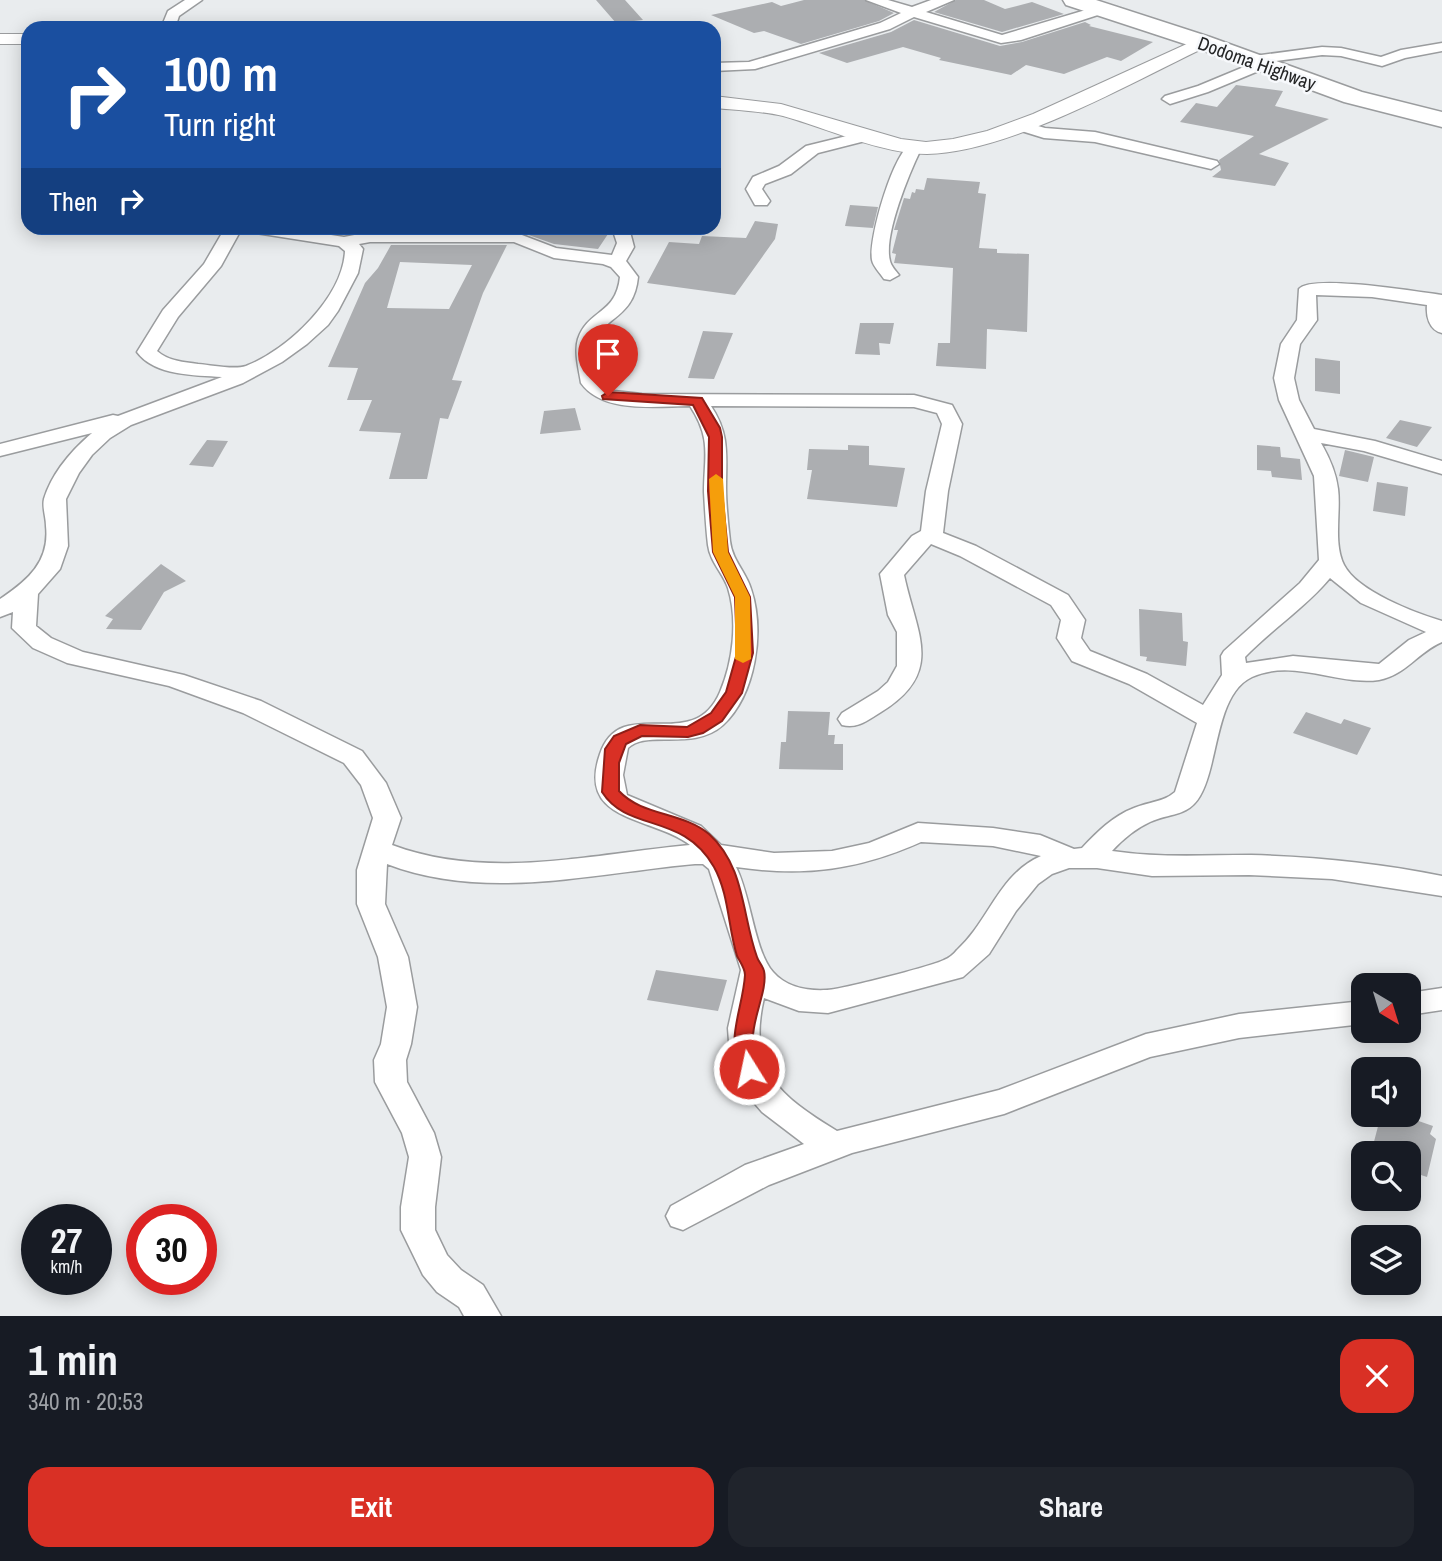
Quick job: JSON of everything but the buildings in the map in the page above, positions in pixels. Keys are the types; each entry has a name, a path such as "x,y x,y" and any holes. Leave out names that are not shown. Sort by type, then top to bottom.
{"highway":[{"name":"Dodoma Highway","path":"1074,0 1202,42 1342,93 1437,118"}],"street":[{"path":"170,21 173,14 195,0"},
{"path":"873,0 1001,39 1016,37 1099,10"},
{"path":"721,67 750,66 885,26 915,11 947,0"},
{"path":"0,39 21,38"},
{"path":"721,104 781,110 914,147 953,145 1021,126 1202,42"},
{"path":"1170,99 1282,54 1341,52 1382,62 1400,55 1442,47"},
{"path":"1419,52 1442,54"},
{"path":"1222,80 1220,92 1224,97"},
{"path":"1021,126 1044,133 1095,137 1211,164"},
{"path":"761,201 754,189 759,181 785,170 812,149 867,136"},
{"path":"890,275 880,262 881,244 896,183 914,147"},
{"path":"229,235 212,266 170,314 147,352 156,361 189,368 246,374"},
{"path":"300,235 344,242 370,237 416,235"},
{"path":"502,235 521,238 552,253 600,258 615,263 627,272 629,287 619,308 593,330 589,339 591,383 603,394 619,398 697,401 914,401 945,409 952,424 937,491 932,534"},
{"path":"615,263 626,243 623,235"},
{"path":"0,450 127,417 246,374 285,349 323,318 349,274 354,249 344,242"},
{"path":"1442,327 1436,315 1439,301 1371,291 1315,288 1308,290 1307,321 1291,342 1284,378 1293,410 1308,435 1326,477 1330,562 1346,580 1386,606 1442,631"},
{"path":"697,401 713,428 715,437 720,552 743,597 745,653 734,693 716,717 707,724 688,732 640,731 620,740 614,749 611,763 611,792 615,799 635,812 685,827 704,840 724,868 747,956 757,977 784,996 807,1002 828,1002 953,969 969,960 1004,904 1031,874 1049,863 1081,859 1152,866 1244,865 1354,869 1442,886"},
{"path":"0,610 26,593 53,563 58,547 58,523 53,508 58,490 91,444 127,417"},
{"path":"1308,435 1368,445 1442,468"},
{"path":"850,719 887,697 898,686 909,666 909,632 900,615 892,574 920,541 932,534"},
{"path":"932,534 945,544 968,551 1060,600 1073,620 1069,638 1081,656 1138,679 1210,719"},
{"path":"1081,859 1126,821 1175,806 1185,799 1194,780 1210,719 1234,677 1233,656 1308,590 1330,562"},
{"path":"26,593 24,628 55,650 76,658 175,680 252,707 353,757 373,783 387,817 370,870 371,904 393,957 402,1007 396,1044 390,1060 391,1082 418,1133 425,1157 418,1207 418,1230 435,1265 449,1281 471,1296 483,1316"},
{"path":"1234,677 1256,669 1288,665 1314,665 1366,673 1388,670 1398,665 1417,646 1442,631"},
{"path":"378,850 420,867 455,871 565,870 694,854 775,863 832,861 876,851 918,832 993,837 1040,845 1081,859"},
{"path":"755,972 743,1037 749,1069 769,1102 797,1124 834,1146"},
{"path":"1421,1002 1442,999"},
{"path":"682,1216 757,1175 834,1146 1004,1101 1166,1041 1249,1024 1351,1015"}],"slow traffic":[{"path":"716,479 720,552 743,597 743,659"}],"route":[{"path":"608,396 697,401 713,428 715,437 715,491 720,552 743,597 745,653 734,693 716,717 697,729 688,732 640,731 620,740 614,749 611,763 611,792 623,806 635,812 659,817 685,827 704,840 724,868 737,909 747,956 755,972 743,1037 749,1069"}]}
